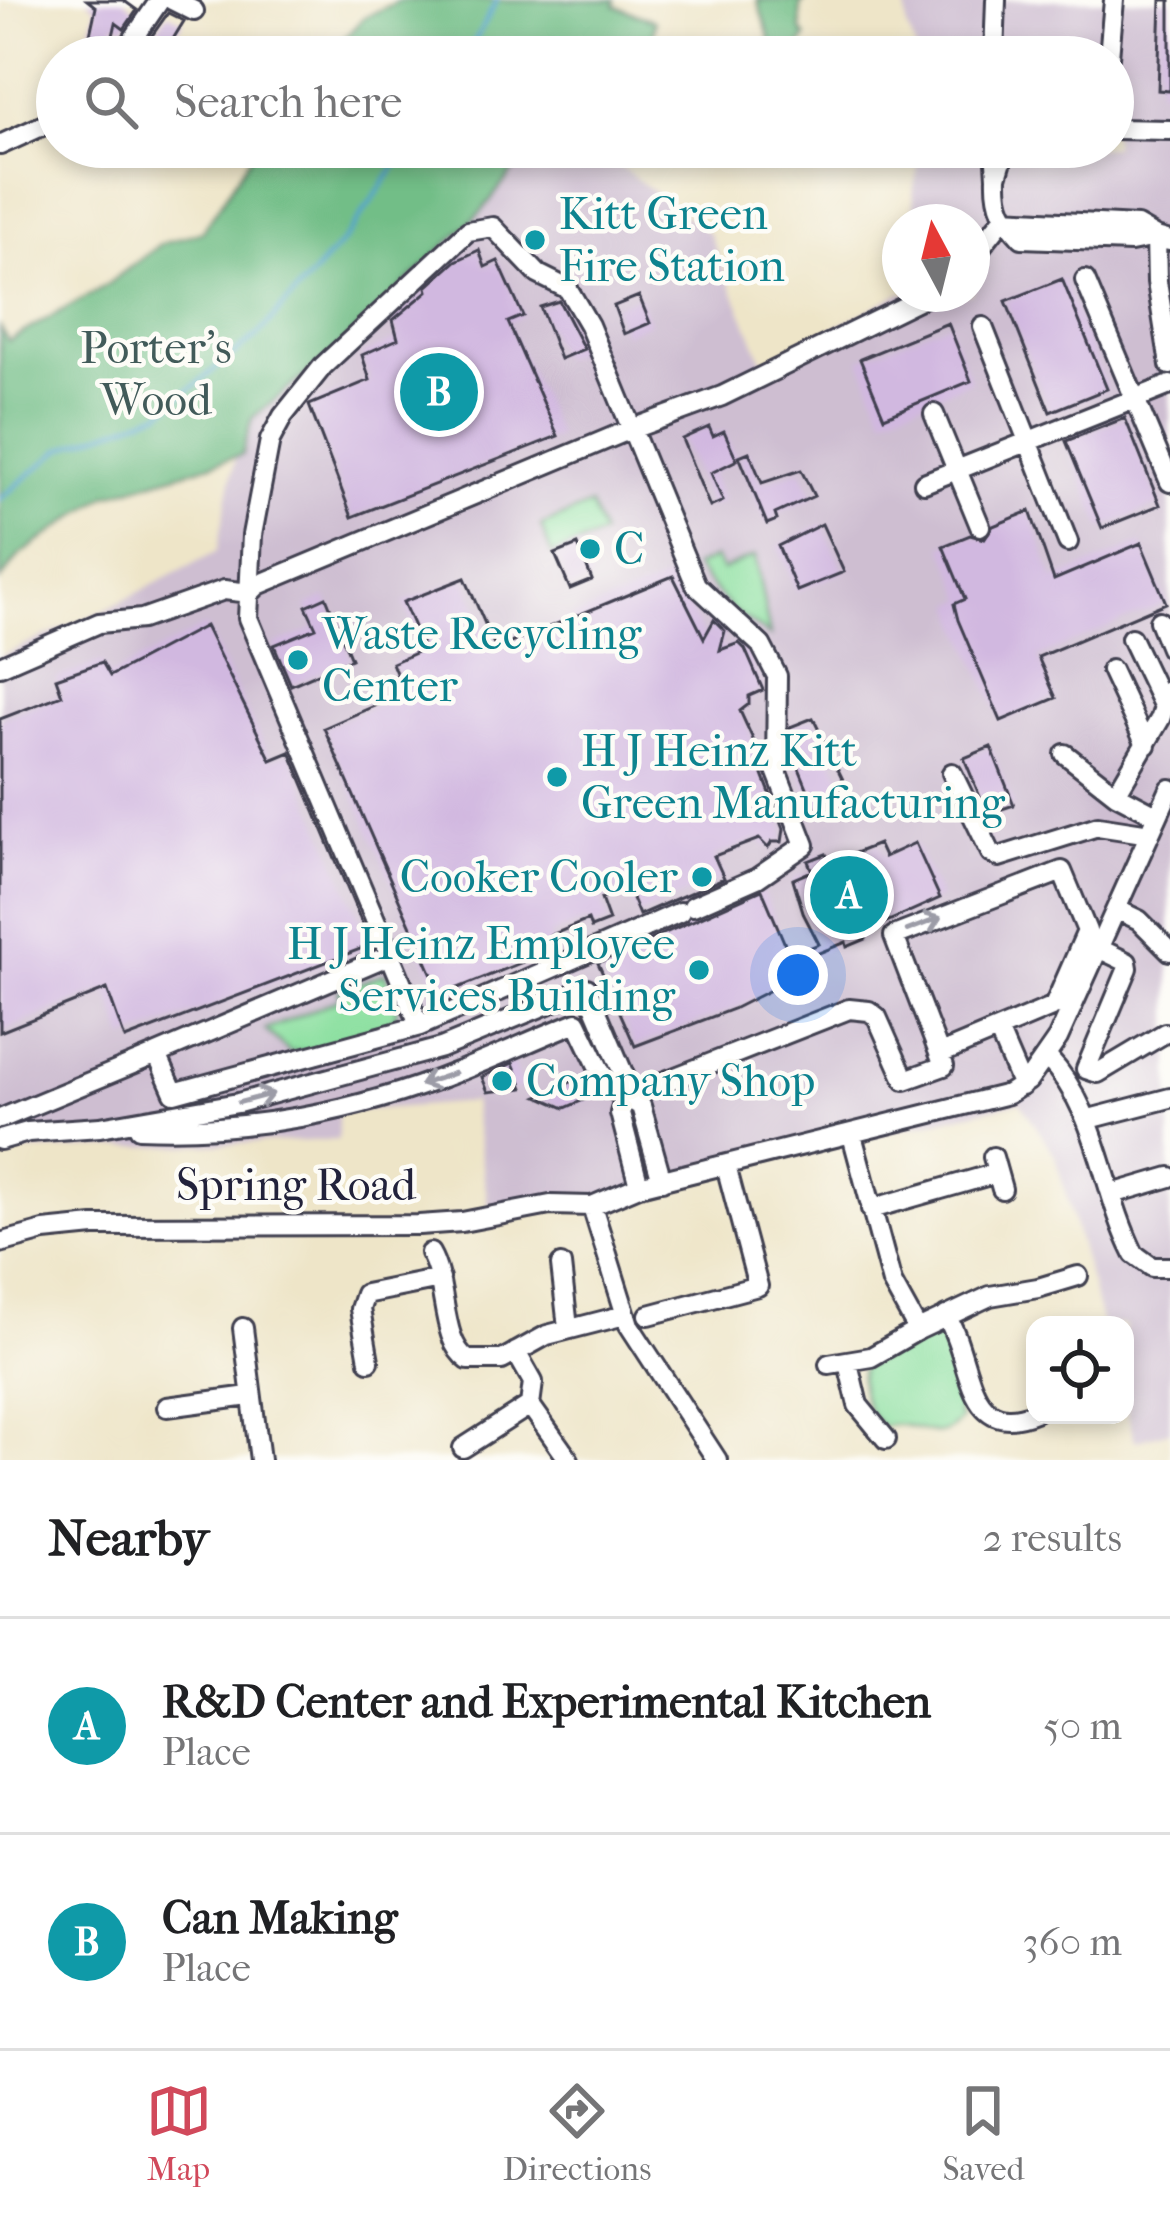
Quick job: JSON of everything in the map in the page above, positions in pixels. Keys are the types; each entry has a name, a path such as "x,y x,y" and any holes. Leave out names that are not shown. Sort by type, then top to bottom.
{"street":[{"path":"136,36 160,0"},
{"path":"172,0 194,11"},
{"path":"995,36 996,0"},
{"path":"1111,36 1114,0"},
{"path":"0,145 36,129"},
{"path":"1134,129 1170,130"},
{"path":"996,168 996,200 1004,219 1022,238 1163,239 1158,296 1170,365"},
{"path":"997,177 1000,168"},
{"path":"990,236 1004,219"},
{"path":"158,1054 174,1093 420,1026 757,878 805,845 776,770 776,676 761,645 696,585 589,325 568,289 538,274 493,227 468,231 323,366 270,440 257,511 248,618 420,1026"},
{"path":"1085,280 1170,482"},
{"path":"250,593 258,585 629,430 722,396 893,312"},
{"path":"983,327 1068,542"},
{"path":"923,483 1170,385"},
{"path":"934,414 980,526"},
{"path":"0,666 99,622 142,619 224,590 250,593"},
{"path":"1159,621 1170,648"},
{"path":"1116,794 1146,746 1167,698 1131,638"},
{"path":"1111,670 1146,746"},
{"path":"1065,754 1154,825"},
{"path":"952,773 991,853 999,857 1098,826 1154,825"},
{"path":"717,1460 625,1315 592,1206 639,1186 852,1135 1022,1086 1047,1058 1170,789"},
{"path":"625,1097 849,1009 877,1017 905,1080 944,1066 894,936 1062,871 1087,931 1054,1006 940,1054"},
{"path":"1116,908 1139,920 1170,951"},
{"path":"1098,948 1127,962 1128,968 1085,1069 1098,1073 1165,1033"},
{"path":"0,1119 390,955"},
{"path":"0,1140 28,1132 100,1126 238,1103 441,1048 587,988 626,1080 620,1113 639,1186"},
{"path":"100,1126 176,1128 304,1117 380,1099 455,1073 577,1022 608,1087 641,1106 662,1181"},
{"path":"998,1030 1022,1086"},
{"path":"1047,1058 1072,1087 1089,1119 1134,1254 1153,1267 1170,1267"},
{"path":"1089,1119 1170,1098"},
{"path":"852,1135 892,1283 918,1330"},
{"path":"649,1315 672,1301 761,1295 726,1166"},
{"path":"871,1209 997,1173"},
{"path":"1112,1194 1170,1177"},
{"name":"Spring Road","path":"0,1243 44,1231 94,1226 419,1225 550,1205 592,1206"},
{"path":"430,1253 457,1352 468,1360 485,1362 568,1328 625,1315"},
{"path":"561,1265 568,1328"},
{"path":"888,1441 858,1406 838,1363 891,1347 990,1296 1078,1276"},
{"path":"369,1363 361,1298 377,1290 440,1280"},
{"path":"562,1288 584,1286"},
{"path":"946,1316 964,1350 973,1409 1018,1418 1026,1415"},
{"path":"243,1328 260,1460"},
{"path":"516,1352 533,1382 530,1405 569,1460"},
{"path":"167,1407 249,1396"},
{"path":"463,1448 530,1405"}],"shaded area":[{"path":"906,0 1170,0 1170,1431 1135,1441 1130,1424 1134,1424 1134,1316 1100,1316 1055,1155 1020,1102 491,1222 472,1102 338,1112 338,1140 0,1152 0,656 109,608 217,551 244,414 498,168 622,168 709,233 763,361 771,362 882,303 882,312 990,312 990,204 914,204 918,168 1134,168 1134,36 911,36"}],"green space":[{"path":"401,0 615,0 615,6 655,21 653,36 346,36 363,18"},
{"path":"757,0 805,0 800,6 805,36 769,36"},
{"name":"Porter's Wood","path":"243,168 516,168 482,211 326,359 252,418 242,455 107,495 20,555 0,581 0,327 8,341 105,286 161,244 203,231"},
{"path":"590,505 602,535 552,555 541,526"},
{"path":"755,556 770,636 731,609 694,567 715,558 722,570"},
{"path":"385,973 397,1011 390,1025 308,1051 290,1052 265,1030 341,998 338,991"},
{"path":"939,1329 945,1331 966,1395 957,1413 961,1419 942,1433 883,1427 865,1401 862,1368"}],"building":[{"path":"87,0 123,0 137,10 124,29 116,23 113,36 90,36 96,7"},
{"path":"1161,0 1170,0 1170,91 1158,90"},
{"path":"168,13 184,21 175,36 152,36"},
{"path":"479,250 485,267 498,261 523,316 508,322 558,436 352,517 309,405 370,380 362,355 398,339 393,320 456,261"},
{"path":"1062,279 1107,389 1050,412 1006,301"},
{"path":"639,296 650,323 624,334 614,306"},
{"path":"559,301 584,349 560,359 540,307"},
{"path":"948,323 971,381 884,417 860,359"},
{"path":"1125,418 1160,505 1102,528 1066,441"},
{"path":"709,427 713,436 724,431 737,460 711,473 723,501 710,507 682,439"},
{"path":"749,452 762,483 801,470 814,496 775,514 777,520 767,524 739,456"},
{"path":"1030,511 1054,580 1141,543 1166,603 1038,657 1056,698 1001,721 958,620 954,604 965,599 943,546 970,535 984,539 993,526"},
{"path":"822,524 844,572 797,591 778,546"},
{"path":"578,545 592,580 570,589 555,554"},
{"name":"H J Heinz Kitt Green Manufacturing","path":"673,576 704,638 714,620 725,631 720,650 739,643 763,690 749,696 749,704 740,711 763,761 763,775 784,829 782,842 772,842 768,848 759,839 714,856 724,878 639,915 628,889 601,899 609,921 591,928 588,920 549,936 555,949 441,995 324,728 404,693 392,663 424,649 403,602 465,578 496,649"},
{"path":"326,597 351,659 291,685 274,645 316,628 306,606"},
{"path":"205,626 271,760 290,752 371,945 125,1039 107,989 0,1032 0,719 62,695 56,678 102,662 110,676"},
{"path":"813,718 846,786 824,794 831,807 817,812 790,746 790,727"},
{"path":"991,747 1014,805 987,814 964,758"},
{"name":"H J Heinz Employee Services Building","path":"915,843 940,898 862,933 866,939 794,963 798,976 733,1009 635,1046 598,963 762,890 790,956 819,944 793,879 812,871 808,861 826,854 830,863 878,844 884,857"},
{"name":"Company Shop","path":"513,1063 523,1088 488,1092 482,1077"},
{"path":"587,1075 597,1094 565,1108 538,1096"}],"waterway":[{"path":"477,36 497,0"},
{"path":"0,499 61,449 161,412 257,336 346,238 394,168"}],"place":[{"name":"Kitt Green Fire Station","path":"535,240"},
{"name":"Can Making","path":"439,392"},
{"name":"C","path":"590,549"},
{"name":"Waste Recycling Center","path":"298,660"},
{"name":"H J Heinz Kitt Green Manufacturing","path":"557,777"},
{"name":"Cooker Cooler","path":"702,877"},
{"name":"R&D Center and Experimental Kitchen","path":"849,895"},
{"name":"H J Heinz Employee Services Building","path":"699,970"},
{"name":"Company Shop","path":"502,1081"}]}
